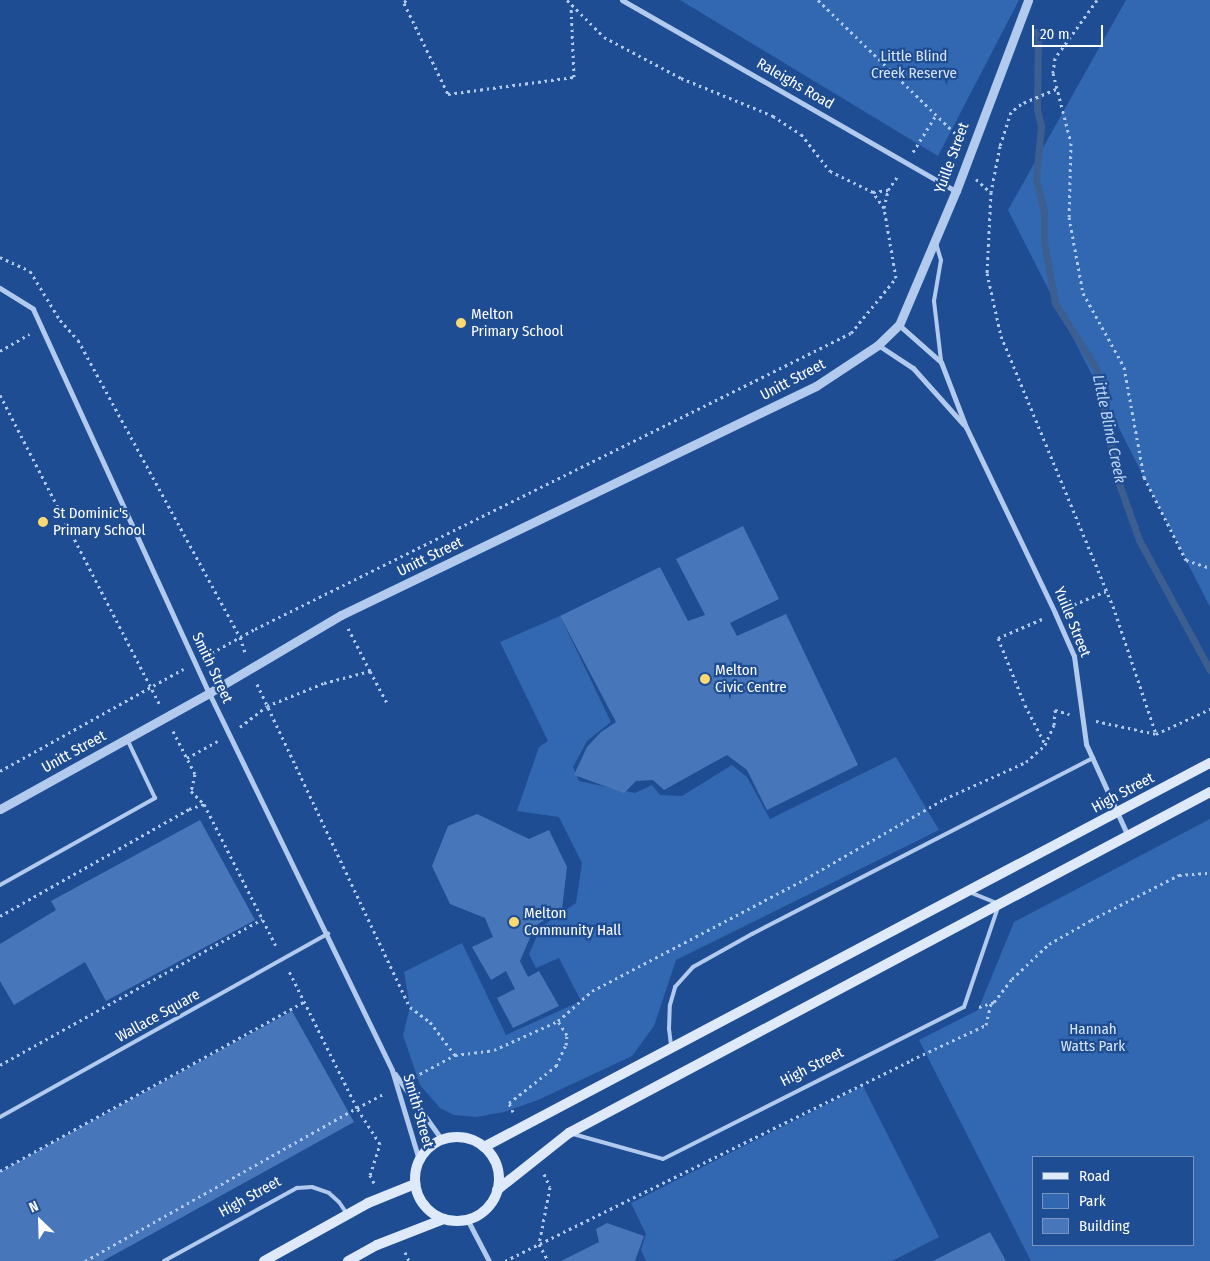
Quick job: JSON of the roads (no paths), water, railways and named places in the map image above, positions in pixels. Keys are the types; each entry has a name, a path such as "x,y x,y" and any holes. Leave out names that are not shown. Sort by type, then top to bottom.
{"main road":[{"name":"High Street","path":"484,1147 1210,763"},
{"path":"348,1261 377,1245 444,1219 467,1219 483,1211 497,1190 569,1133 1210,792"},
{"path":"444,1219 424,1206 415,1184 419,1160 426,1150 442,1140 464,1138 484,1147 497,1167 497,1190"},
{"path":"264,1261 368,1203 415,1184"}],"street":[{"name":"Raleighs Road","path":"622,0 956,191"},
{"name":"Yuille Street","path":"966,427 913,368 878,345 900,325 956,191 1028,0"},
{"name":"Smith Street","path":"0,288 33,309 209,693 328,934 392,1070 400,1085 442,1140"},
{"name":"Yuille Street","path":"900,325 941,362 966,427 1055,613 1074,656 1086,744 1128,836"},
{"name":"Unitt Street","path":"0,809 209,693 341,615 816,386 878,345"},
{"name":"Smith Street","path":"400,1085 419,1160"},
{"path":"467,1219 489,1261"}],"lane":[{"path":"935,241 941,260 934,301 941,362"},
{"path":"0,885 155,798 127,739"},
{"path":"672,1048 669,1029 670,1005 675,987 693,967 761,929 1093,758"},
{"path":"970,891 1000,904"},
{"name":"High Street","path":"569,1133 663,1159 957,1011 964,1007 1000,904"},
{"name":"Wallace Square","path":"0,1117 328,934"},
{"name":"High Street","path":"164,1261 297,1188 312,1187 329,1193 339,1202 347,1214"}],"waterway":[{"name":"Little Blind Creek","path":"1036,32 1038,36 1037,109 1041,126 1036,179 1044,210 1044,242 1055,303 1096,368 1116,475 1139,540 1210,670"}],"place":[{"name":"Melton Primary School","path":"461,323"},
{"name":"St Dominic's Primary School","path":"43,522"},
{"name":"Melton Civic Centre","path":"705,679"},
{"name":"Melton Community Hall","path":"514,922"}],"park label":[{"name":"Little Blind Creek Reserve","path":"914,64"},
{"name":"Hannah Watts Park","path":"1093,1038"}]}
